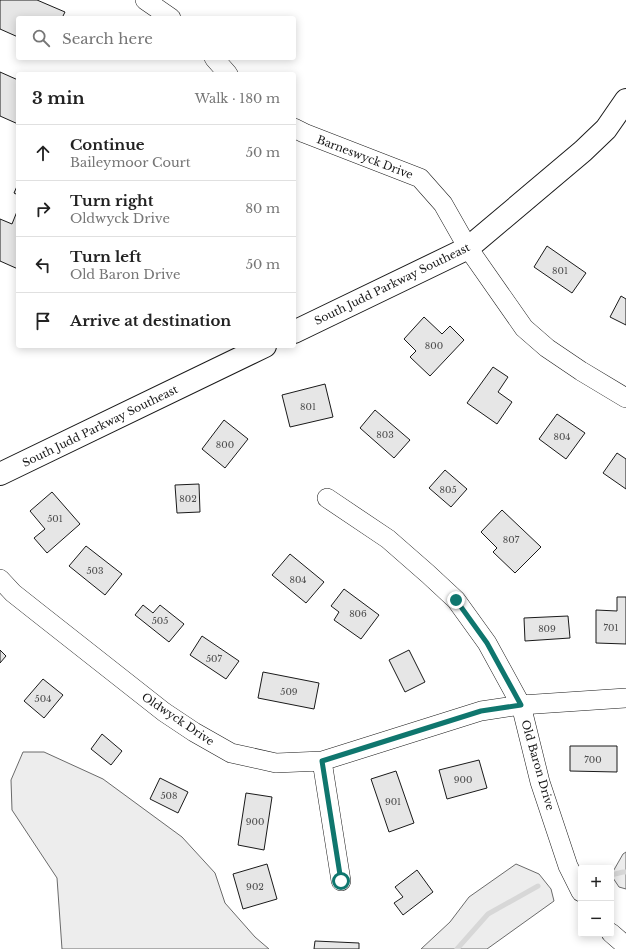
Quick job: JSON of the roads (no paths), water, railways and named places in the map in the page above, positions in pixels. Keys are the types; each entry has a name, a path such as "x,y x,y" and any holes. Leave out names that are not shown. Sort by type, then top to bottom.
{"highway":[{"name":"South Judd Parkway Southeast","path":"296,331 468,248 584,152 606,129 626,100"},
{"name":"South Judd Parkway Southeast","path":"0,474 261,348"}],"street":[{"path":"145,0 168,16"},
{"path":"216,60 226,72"},
{"name":"Barneswyck Drive","path":"296,129 420,178 443,204 468,248 524,328 553,351 626,398"},
{"name":"Old Baron Drive","path":"327,498 388,539 456,600 487,643 521,705 540,782 568,866 578,886"},
{"name":"Oldwyck Drive","path":"0,579 37,612 158,707 200,736 231,753 276,763 322,761 481,711 521,705 626,698"},
{"path":"322,761 341,881"},
{"path":"614,936 626,946"}],"waterway":[{"path":"614,874 626,872"},
{"path":"457,949 488,914 538,886"}]}
